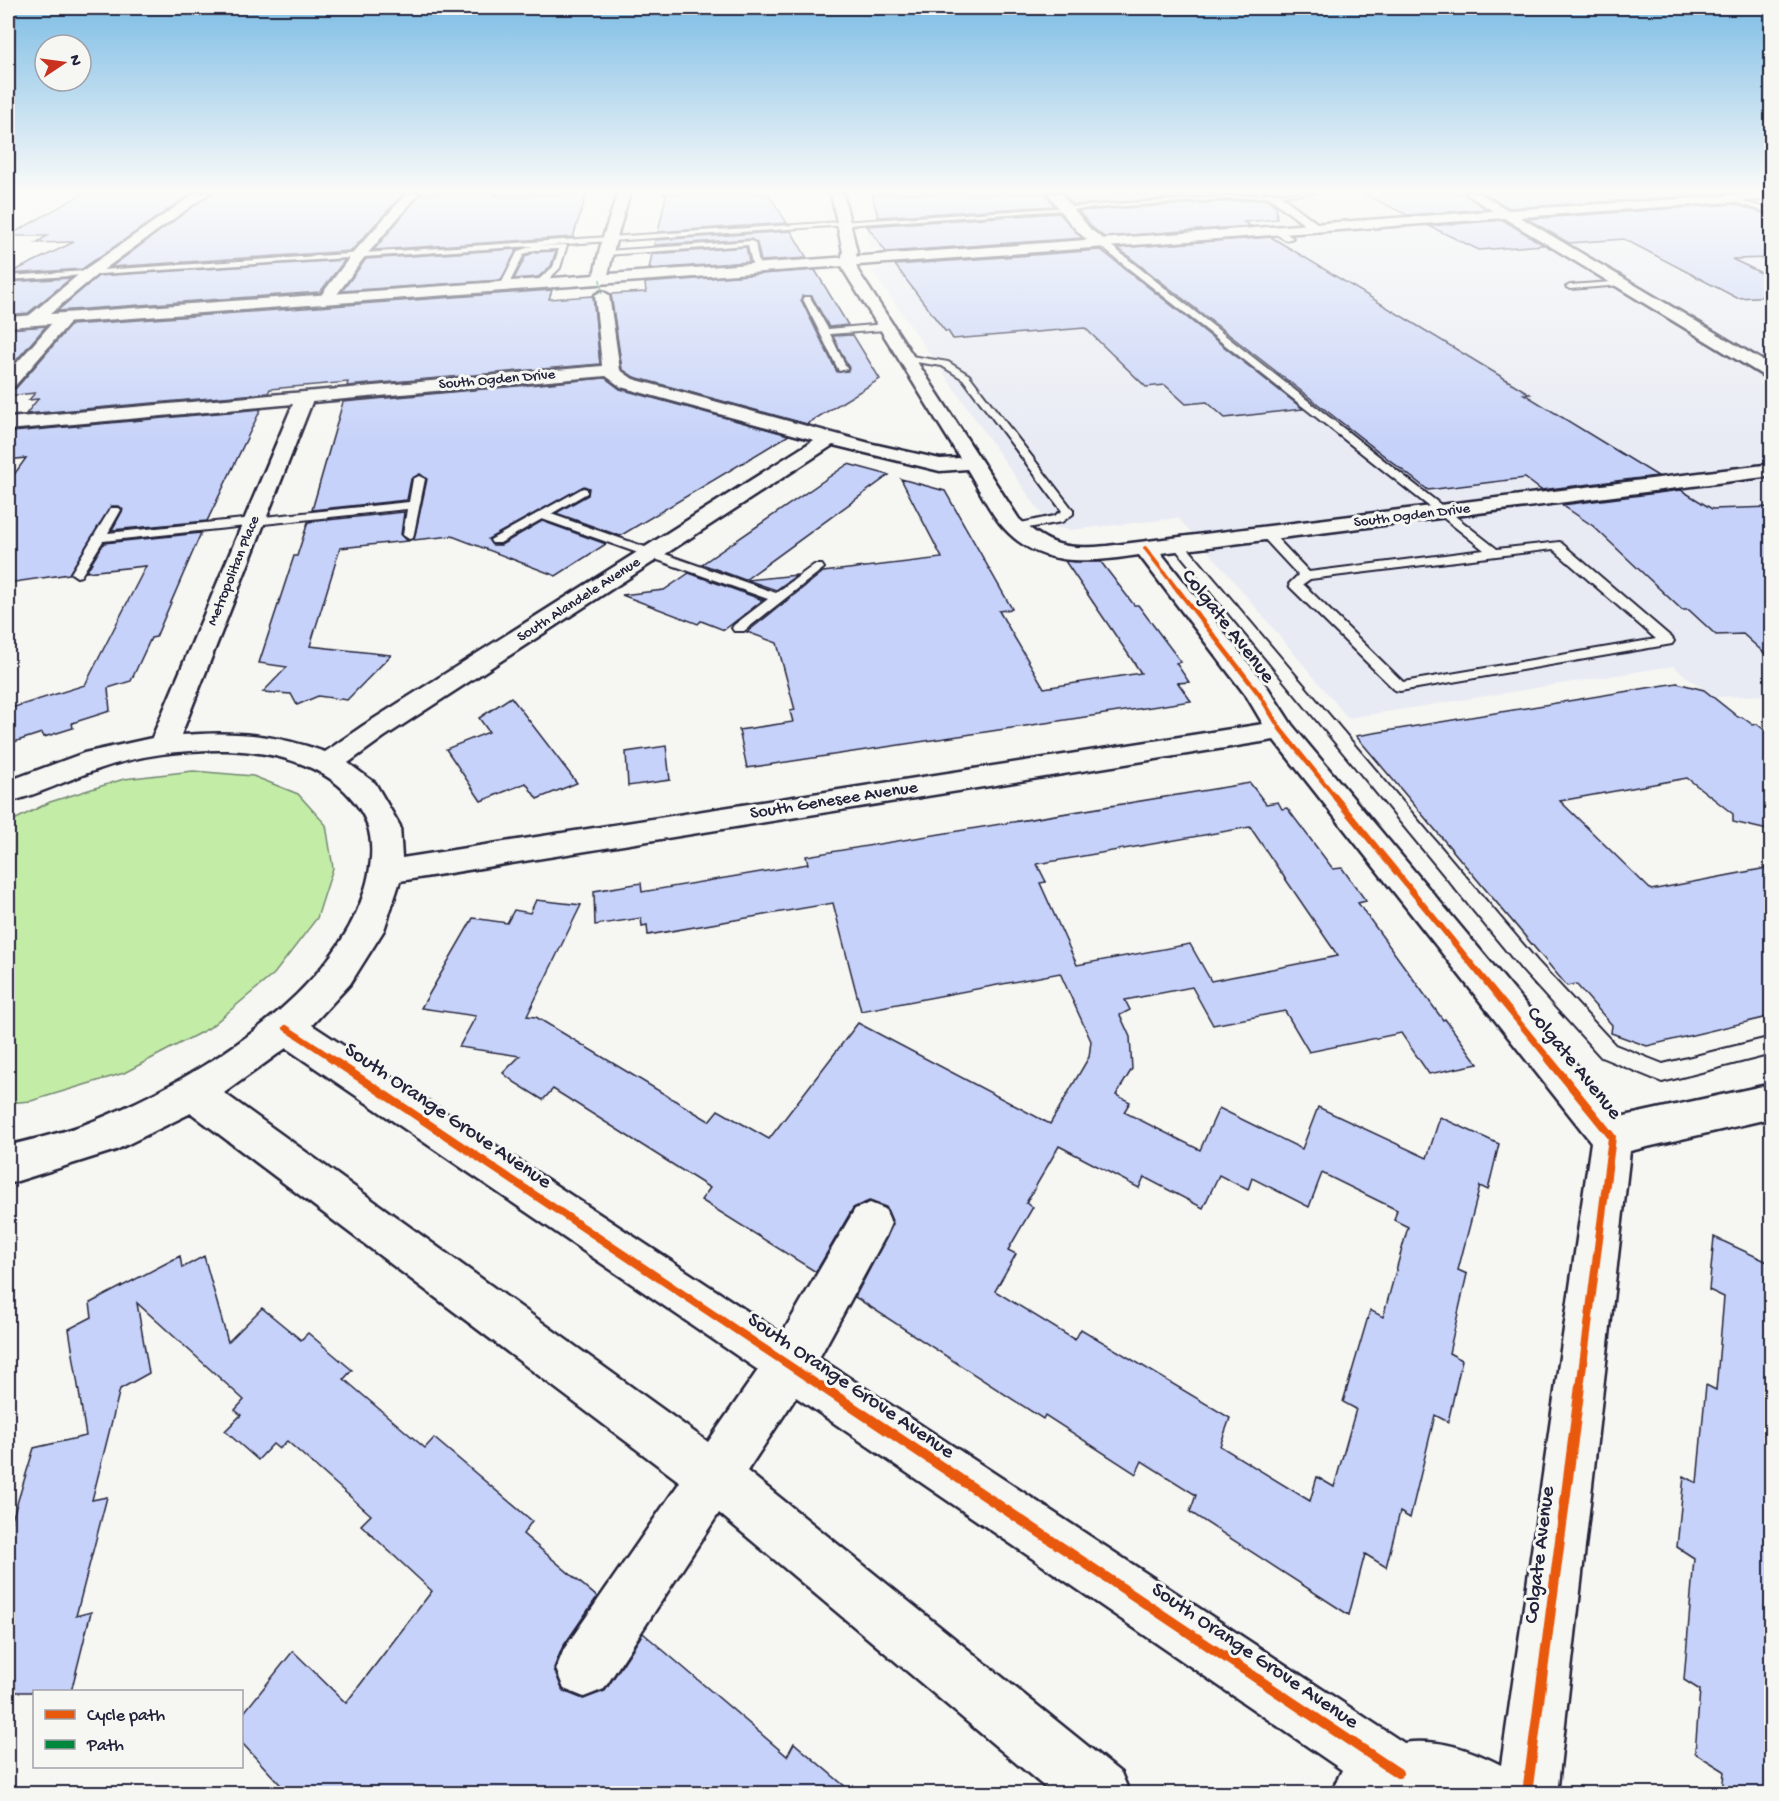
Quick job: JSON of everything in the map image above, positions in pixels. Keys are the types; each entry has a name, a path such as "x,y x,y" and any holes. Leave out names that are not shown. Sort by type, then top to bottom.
{"street":[{"path":"32,321 46,307 86,277"},
{"path":"327,298 342,277"},
{"path":"602,277 601,287 611,370 627,383 940,465 972,463"},
{"path":"8,322 540,283 601,287 679,277"},
{"path":"855,277 904,358 1015,528"},
{"path":"1612,277 1772,376"},
{"path":"8,382 65,318"},
{"path":"1754,363 1772,371"},
{"name":"South Ogden Drive","path":"8,424 611,370"},
{"name":"Metropolitan Place","path":"163,745 305,396"},
{"name":"South Alandele Avenue","path":"329,763 374,731 830,438"},
{"name":"South Ogden Drive","path":"1015,528 1028,540 1052,553 1080,555 1266,534 1772,470"},
{"name":"Colgate Avenue","path":"1145,548 1259,694 1281,730 1612,1137 1527,1794"},
{"name":"South Genesee Avenue","path":"387,872 1281,730"},
{"path":"8,792 94,760 163,745 226,741 282,747 329,763 364,790 385,826 387,872 372,921 338,974 286,1028 194,1093 102,1137 8,1165"},
{"name":"South Orange Grove Avenue","path":"286,1028 789,1366 1379,1783"},
{"path":"194,1093 715,1477 1100,1794"},
{"path":"1612,1137 1772,1101"},
{"path":"584,1669 789,1366 870,1223"},
{"path":"1379,1783 1437,1770 1480,1785 1494,1794"}],"lane":[{"path":"504,286 509,277"},
{"path":"540,283 546,277"},
{"path":"1145,277 1495,553"},
{"path":"1570,287 1622,283"},
{"path":"807,299 842,369"},
{"path":"825,332 885,327"},
{"path":"904,358 945,364 966,377 1069,512 1058,519 1015,528"},
{"path":"409,536 419,479"},
{"path":"496,540 583,491"},
{"path":"99,538 414,505"},
{"path":"77,573 115,510"},
{"path":"541,515 778,598"},
{"path":"1266,534 1305,576"},
{"path":"1178,544 1530,966 1608,1052 1662,1072 1772,1045"},
{"path":"1556,545 1666,641 1400,687 1295,584 1305,576 1556,545"},
{"path":"739,628 818,568"}],"shaded area":[{"path":"877,277 1771,277 1771,380 1758,382 1772,391 1771,695 1713,697 1673,666 1348,718 1217,561 1178,518 1070,530 1057,528 1047,522"}],"green space":[{"path":"193,771 253,776 298,794 326,825 333,868 317,918 274,974 209,1028 124,1073 31,1101 8,1103 8,823 50,802 124,779"}],"building":[{"path":"97,277 332,277 320,292 57,311"},
{"path":"352,277 503,277 501,280 342,291"},
{"path":"723,277 819,277 848,325 829,327 812,296 802,296 801,300 837,372 848,371 849,368 833,336 853,335 880,379 807,424 634,377 622,369 611,294 646,292 645,283"},
{"path":"904,277 1135,277 1303,409 1225,418 1207,402 1186,404 1165,385 1146,387 1085,328 953,339 948,331 945,331"},
{"path":"1155,277 1337,277 1530,394 1524,394 1658,476 1541,490 1525,478 1428,490"},
{"path":"1697,277 1772,278 1772,296 1737,298"},
{"path":"71,278 28,313 8,315 8,282"},
{"path":"552,290 549,299 593,296 600,364 347,386 348,382 270,389 268,393 26,414 38,399 29,400 35,393 8,396 8,390 16,388 71,325"},
{"path":"46,326 8,370 8,329"},
{"path":"605,378 620,389 789,435 620,536 556,513 588,495 589,488 584,486 488,539 492,545 501,545 542,521 606,544 556,576 452,536 414,540 427,479 420,474 411,479 407,500 312,510 343,402"},
{"path":"261,409 207,521 112,530 123,510 119,506 111,506 69,574 8,583 8,483 26,458 8,460 8,437 12,432"},
{"path":"848,464 889,475 745,580 702,564"},
{"path":"901,479 945,491 1012,609 999,611 1044,688 1141,673 1065,561 1101,562 1134,605 1138,605 1181,662 1176,663 1189,682 1178,683 1191,701 747,768 739,730 793,722 790,711 795,710 777,643 747,632 823,572 942,558"},
{"path":"1681,490 1712,509 1772,507 1772,660 1743,634 1716,635 1689,610 1682,610 1593,526 1562,505"},
{"path":"404,512 401,535 408,541 340,548 310,646 391,655 347,700 318,696 297,705 291,694 263,692 287,667 259,663 294,556 297,556 308,522"},
{"path":"201,533 156,637 151,638 131,681 108,688 110,711 72,723 73,728 44,737 42,733 8,744 8,709 85,685 146,566 86,572 104,543"},
{"path":"689,573 763,600 724,630 701,621 698,624 622,595 664,590"},
{"path":"797,575 776,590 747,580"},
{"path":"1677,683 1704,690 1738,717 1742,717 1753,725 1757,724 1772,736 1772,831 1733,822 1733,814 1687,778 1560,801 1651,890 1772,867 1772,1016 1647,1046 1611,1033 1612,1025 1576,984 1567,986 1356,736"},
{"path":"511,697 577,783 537,799 526,783 481,801 446,749 489,732 479,718"},
{"path":"666,746 670,780 628,786 626,752"},
{"path":"1250,783 1266,804 1278,802 1282,809 1287,808 1333,869 1342,868 1366,901 1358,903 1478,1064 1429,1074 1401,1033 1309,1052 1285,1011 1213,1025 1192,987 1125,1000 1130,1010 1120,1015 1130,1037 1132,1069 1116,1095 1130,1102 1124,1112 1200,1150 1219,1108 1302,1149 1318,1107 1427,1158 1440,1117 1499,1144 1488,1190 1480,1186 1458,1270 1467,1274 1449,1353 1462,1360 1448,1422 1435,1415 1410,1518 1400,1512 1386,1567 1365,1554 1349,1615 1190,1512 1196,1495 1142,1461 1136,1474 1045,1415 1043,1419 855,1297 893,1224 886,1207 869,1201 853,1208 816,1272 701,1200 710,1188 553,1089 543,1100 514,1082 503,1073 520,1056 459,1047 476,1016 421,1008 473,918 507,923 514,910 530,913 536,900 581,905 527,1016 536,1017 709,1121 718,1110 769,1139 858,1023 1050,1124 1089,1057 1091,1041 1060,973 861,1011 833,903 648,935 647,925 642,926 641,918 595,925 594,891 641,883 642,892 808,864 806,856","holes":["1250,827 1338,956 1211,981 1190,944 1077,965 1040,883 1046,882 1037,864","1059,1146 1139,1188 1144,1177 1203,1208 1219,1175 1248,1190 1252,1178 1309,1207 1322,1173 1397,1210 1394,1220 1408,1227 1383,1317 1370,1310 1343,1402 1356,1409 1334,1487 1317,1477 1310,1501 1220,1446 1230,1418 1081,1329 1075,1340 995,1291 1016,1254 1008,1250 1033,1207 1026,1203"]},
{"path":"1714,1237 1772,1264 1772,1794 1722,1794 1724,1771 1695,1753 1700,1690 1684,1680 1694,1558 1677,1547 1684,1476 1697,1483 1706,1385 1716,1390 1724,1297 1709,1290"},
{"path":"180,1256 182,1268 204,1256 228,1342 262,1308 301,1340 308,1333 352,1370 344,1379 425,1448 434,1438 532,1521 523,1534 597,1597 562,1648 554,1668 563,1691 583,1699 605,1691 643,1633 787,1756 794,1743 854,1794 289,1794 243,1744 243,1714 293,1651 346,1703 432,1591 361,1525 371,1515 287,1441 279,1449 273,1444 258,1460 225,1431 241,1415 235,1410 244,1400 137,1303 149,1373 120,1389 92,1500 107,1497 76,1616 91,1612 72,1690 8,1692 8,1533 34,1448 86,1436 69,1329 92,1317 90,1303"}],"marked path":[{"path":"600,279 602,295"}],"cycle path":[{"path":"1145,548 1259,694 1281,730 1612,1137 1527,1794"},
{"path":"286,1028 1398,1773"}]}
